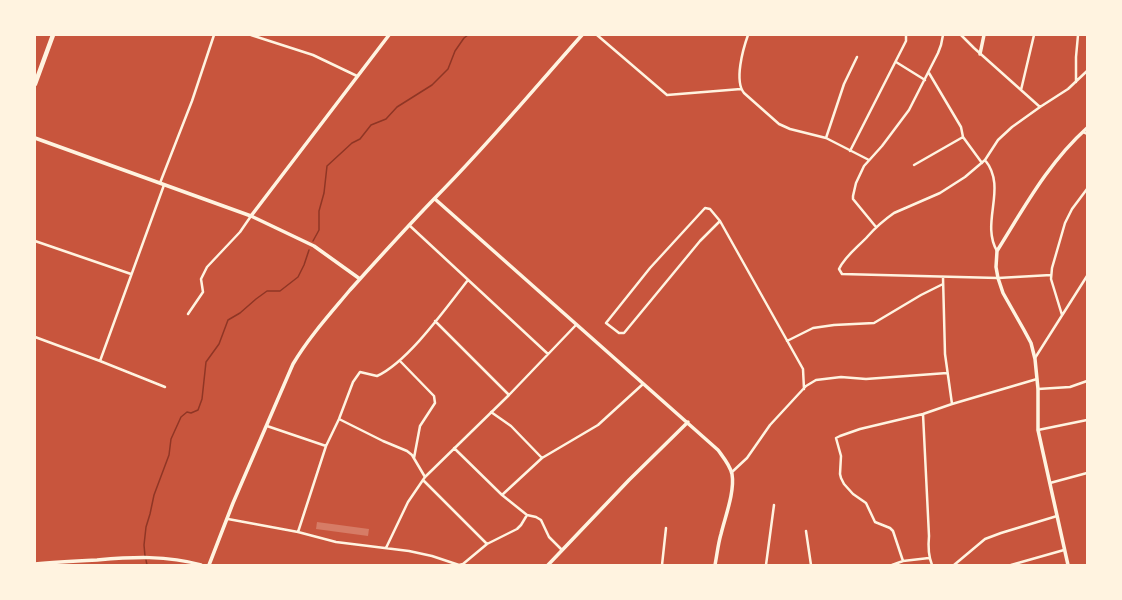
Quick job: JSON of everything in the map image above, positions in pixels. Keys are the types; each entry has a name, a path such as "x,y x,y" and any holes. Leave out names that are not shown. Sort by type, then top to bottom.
{"highway":[{"path":"35,84 53,35"}],"street":[{"path":"160,182 192,101 214,35"},
{"path":"250,35 313,55 357,76"},
{"path":"188,314 202,292 201,279 207,267 240,232 389,35"},
{"path":"209,565 266,426 293,364 302,349 318,327 360,279 492,137 582,35"},
{"path":"597,35 667,95 741,89"},
{"path":"748,35 740,62 740,84 744,93 779,124 790,129 826,138 869,160"},
{"path":"850,151 896,62 906,41 906,35"},
{"path":"876,227 853,199 853,196 864,166 882,146 909,110 941,45 943,35"},
{"path":"962,35 980,54 1040,107"},
{"path":"980,54 984,35"},
{"path":"1021,90 1034,35"},
{"path":"1076,83 1078,35"},
{"path":"826,138 844,84 857,58"},
{"path":"896,62 925,80"},
{"path":"1051,275 998,278 844,275 840,273 839,269 842,263 876,227 894,213 940,193 965,177 985,160 998,140 1012,127 1076,83 1087,70"},
{"path":"928,72 961,127 963,137 982,163"},
{"path":"1068,565 1038,430 1038,389 1035,358 1031,344 1003,293 996,267 997,251 1033,192 1063,152 1085,133 1087,128"},
{"path":"914,165 963,137"},
{"path":"35,138 251,216 314,246 360,279"},
{"path":"985,160 991,169 995,184 992,239 993,245 997,251"},
{"path":"100,361 165,184"},
{"path":"1062,315 1051,275 1065,223 1072,209 1087,190"},
{"path":"435,199 718,450 732,472 733,481 715,565"},
{"path":"720,221 700,241 624,333 619,333 606,323 650,268 705,208 710,209 720,221 803,369 804,388"},
{"path":"409,225 548,354"},
{"path":"35,241 131,274"},
{"path":"1035,358 1087,276"},
{"path":"943,277 945,354 952,404"},
{"path":"298,532 326,446 339,419 353,382 358,374 363,372 377,376 400,361 436,321 468,280"},
{"path":"787,341 813,328 834,325 874,323 921,295 943,284"},
{"path":"436,321 509,395"},
{"path":"386,548 408,502 424,479 509,395 576,325"},
{"path":"35,337 165,387"},
{"path":"400,361 434,396 435,400 435,403 420,426 414,458"},
{"path":"732,472 747,458 770,425 804,388 816,380 841,377 866,379 947,373"},
{"path":"903,561 893,531 875,522 866,503 844,484 840,474 840,456 836,438 860,430 923,414 1037,379"},
{"path":"1038,389 1070,387 1087,381"},
{"path":"502,495 542,458 598,425 644,384"},
{"path":"492,412 511,426 542,458"},
{"path":"923,414 929,558 932,565"},
{"path":"339,419 407,451 414,458 424,479 487,544"},
{"path":"1038,430 1087,420"},
{"path":"548,565 629,480 688,422"},
{"path":"266,426 326,446"},
{"path":"454,448 502,495 527,515 541,520 549,537 562,550"},
{"path":"1050,483 1087,473"},
{"path":"766,565 774,505"},
{"path":"228,519 298,532 336,542 386,548 432,556 459,565 464,564 487,544 517,529 527,515"},
{"path":"954,565 985,539 1057,516"},
{"path":"662,565 666,528"},
{"path":"806,531 811,565"},
{"path":"1011,565 1064,550"},
{"path":"35,564 152,557 176,559 201,565"},
{"path":"892,565 903,561 929,558"}],"building":[{"path":"317,522 369,529 368,536 316,529"}],"waterway":[{"path":"313,241 319,230 319,211 324,193 327,166 352,143 360,139 371,125 386,119 397,107 432,85 448,69 455,51 464,38 468,35"},
{"path":"145,556 144,545 146,527 154,495 169,455 171,439 181,417 187,412 191,413 198,410 202,399 206,362 219,344 228,320 240,313 267,291 280,291 298,277 309,250"},
{"path":"146,560 147,565"}]}
